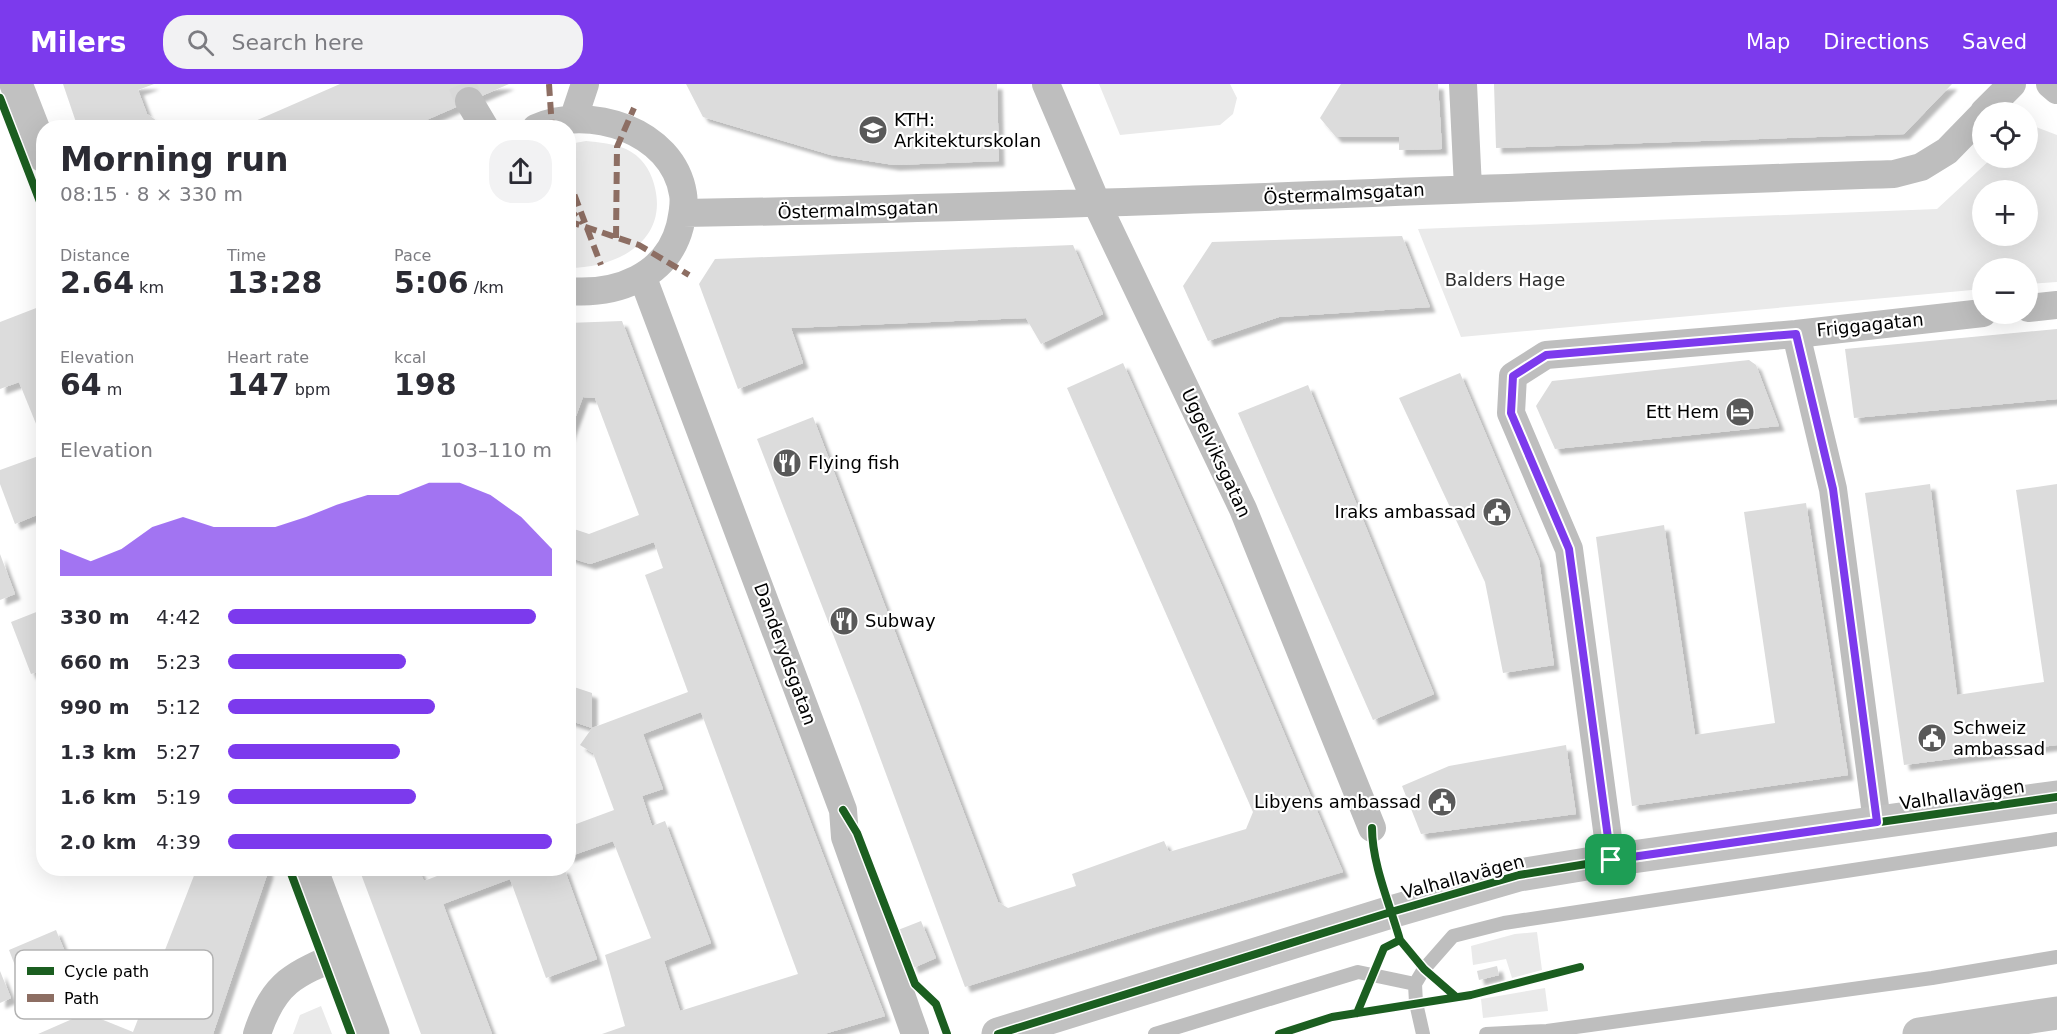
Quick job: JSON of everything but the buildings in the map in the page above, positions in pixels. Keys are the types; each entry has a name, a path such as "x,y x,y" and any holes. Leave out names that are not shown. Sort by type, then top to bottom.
{"main road":[{"path":"16,84 36,135"},
{"name":"Valhallavägen","path":"998,1034 1519,875 2057,797"},
{"path":"314,876 373,1034"},
{"path":"1919,1034 2057,1013"}],"street":[{"path":"574,117 585,84"},
{"name":"Uggelviksgatan","path":"1046,84 1097,204 1242,509 1372,828"},
{"path":"1463,84 1468,188"},
{"name":"Östermalmsgatan","path":"1995,102 2012,84"},
{"path":"2050,84 2057,90"},
{"path":"469,101 480,120"},
{"path":"564,120 574,117 631,129 649,142 675,171 683,194 683,213 672,246 664,260 643,278 620,287 589,293 576,292"},
{"name":"Östermalmsgatan","path":"683,213 1097,204 1468,188 1894,174 1922,167 1947,151 1972,125"},
{"name":"Danderydsgatan","path":"643,278 843,810 845,837 915,1034"},
{"path":"2038,307 2057,305"},
{"name":"Friggagatan","path":"1611,860 1569,549 1511,413 1513,376 1546,355 1796,334 1972,314"},
{"path":"1796,334 1833,489 1877,822"},
{"path":"256,1034 265,1007 282,984 343,954"}],"lane":[{"path":"1424,1034 1414,984 1424,969 1454,936 1504,923 2057,839"},
{"path":"1486,1034 1547,1031 1932,978 2057,957"},
{"path":"1155,1034 1358,972 1414,984"},
{"path":"1598,1034 1627,1019"}],"green space":[{"path":"1099,84 1230,84 1237,98 1233,114 1220,125 1120,135"},
{"name":"Balders Hage","path":"2038,128 2057,135 2057,282 2038,283 2038,258 1972,258 1972,290 1461,337 1418,229 1937,209 1981,168 2038,168"},
{"path":"586,141 617,146 636,155 650,173 657,204 654,221 647,235 636,247 605,263 576,268 576,143"},
{"path":"1537,932 1542,970 1512,978 1506,959 1473,965 1471,946 1515,934"},
{"path":"1545,988 1548,1011 1483,1018 1481,999"},
{"path":"321,1006 332,1034 293,1034 300,1015"}],"tunnel":[{"path":"462,84 469,101"}],"marked path":[{"path":"549,84 551,120"},
{"path":"616,238 617,147 634,108"},
{"path":"576,199 601,265"},
{"path":"576,216 583,223"},
{"path":"576,224 639,245 689,275"}],"cycle path":[{"path":"0,98 36,191"},
{"path":"998,1034 1391,912 1519,875 2057,797"},
{"path":"843,810 857,833 915,984 936,1004 947,1034"},
{"path":"1357,1013 1384,948 1400,940 1378,870 1372,828"},
{"path":"292,876 351,1034"},
{"path":"1400,940 1424,969 1455,996"},
{"path":"1279,1034 1332,1017 1471,995 1580,967"}],"place":[{"name":"KTH: Arkitekturskolan","path":"873,130"},
{"name":"Ett Hem","path":"1740,412"},
{"name":"Flying fish","path":"787,463"},
{"name":"Iraks ambassad","path":"1497,512"},
{"name":"Subway","path":"844,621"},
{"name":"Schweiz ambassad","path":"1932,738"},
{"name":"Libyens ambassad","path":"1442,802"}],"route":[{"path":"1796,334 1833,489 1877,822 1611,860 1569,549 1511,413 1513,376 1546,355 1796,334"}]}
